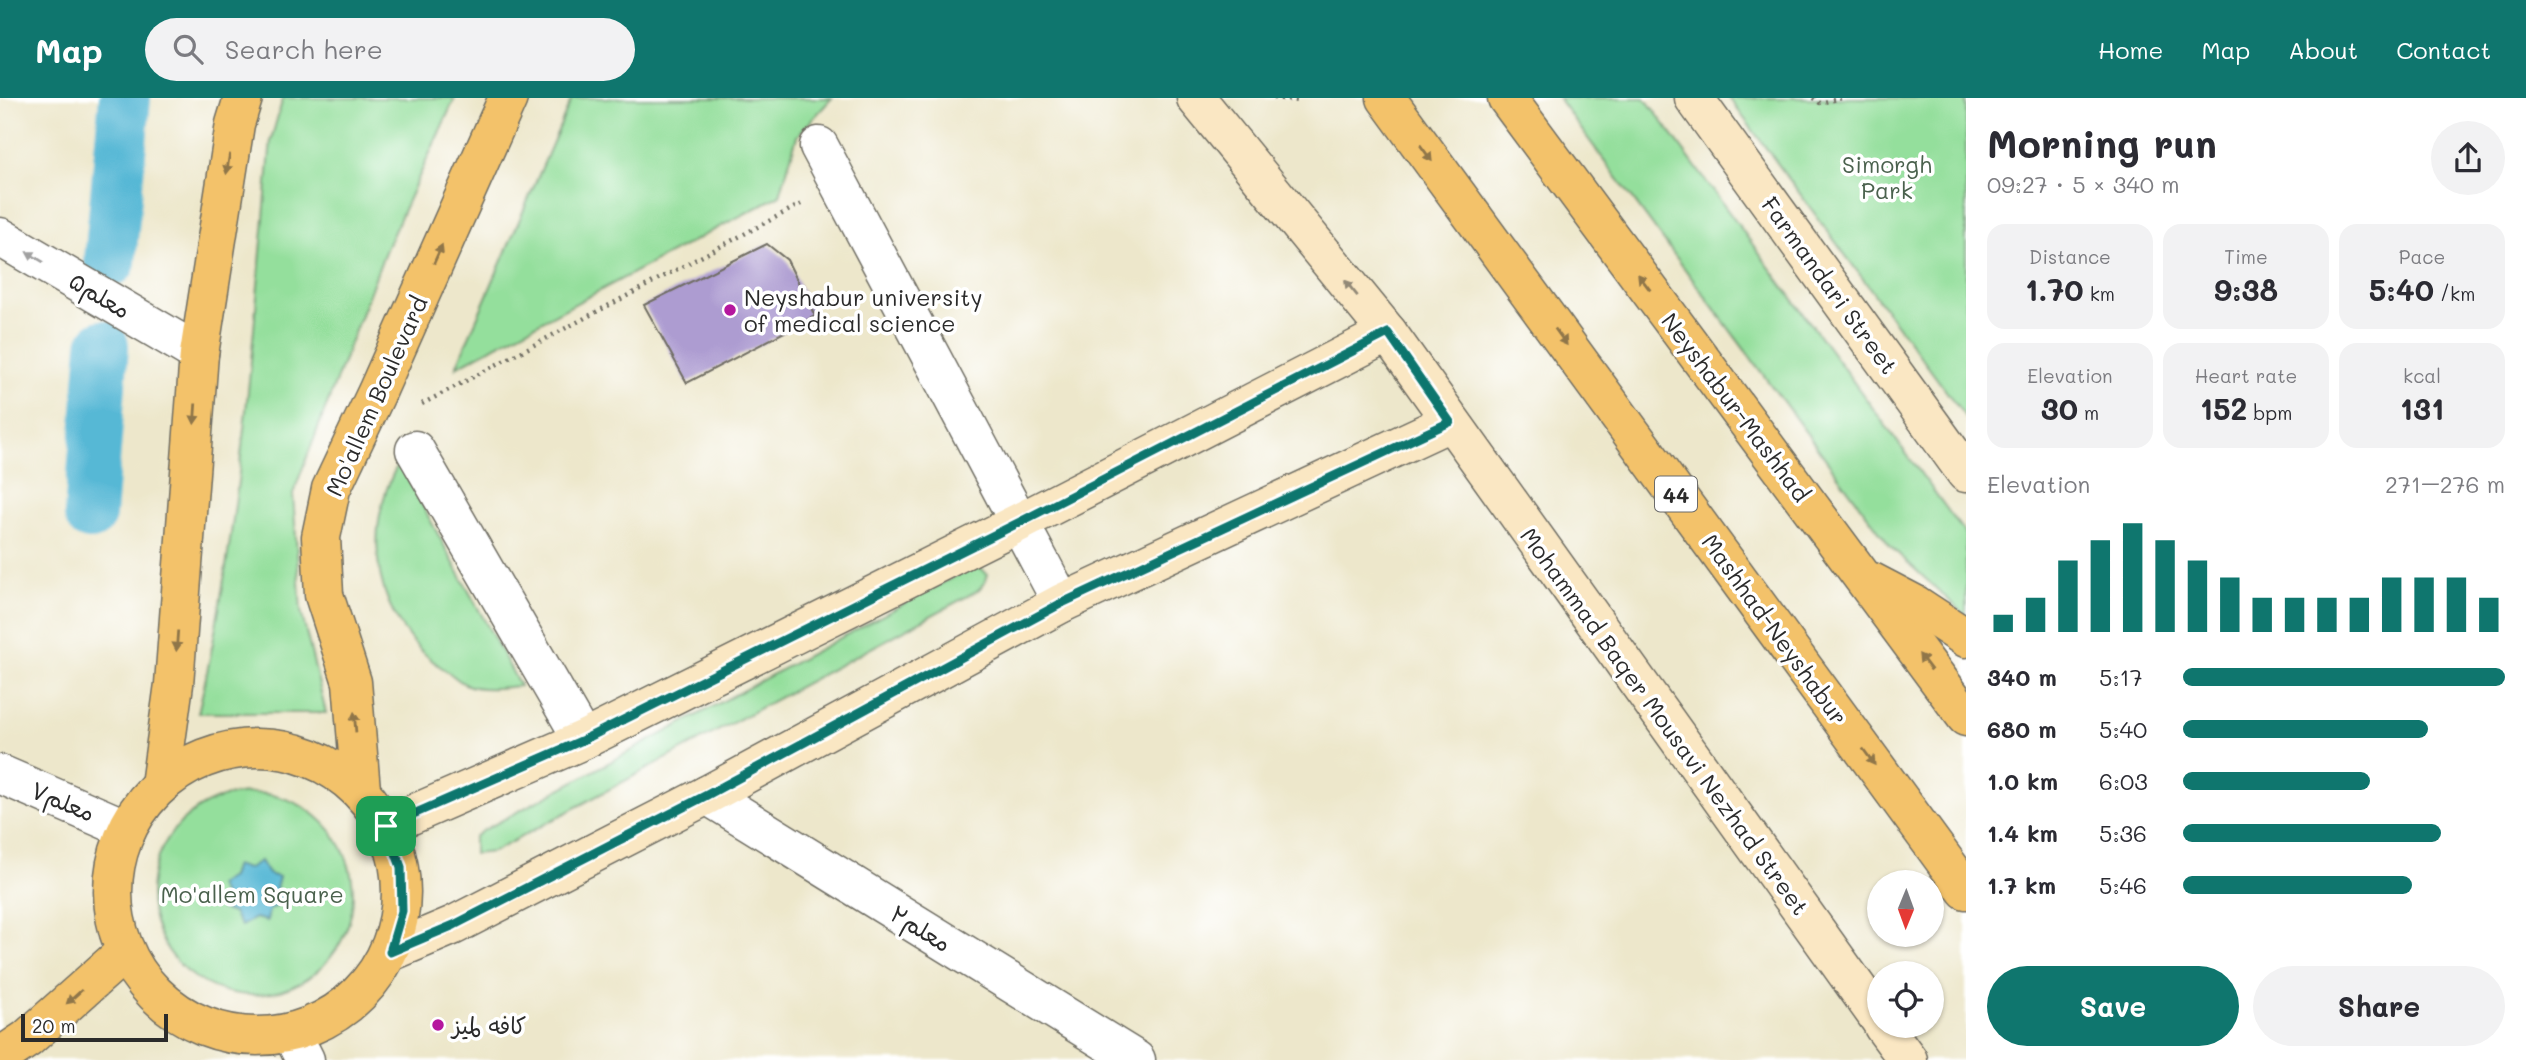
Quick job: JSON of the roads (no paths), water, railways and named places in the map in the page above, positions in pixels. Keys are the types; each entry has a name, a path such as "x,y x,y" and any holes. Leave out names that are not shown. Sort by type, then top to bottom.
{"main road":[{"path":"160,785 174,684 200,354 235,124 243,98"},
{"name":"Mo'allem Boulevard","path":"361,790 352,682 324,595 321,537 331,489 508,98"},
{"name":"Mohammad Baqer Mousavi Nezhad Street","path":"1196,98 1388,333 1867,1002"},
{"name":"Mashhad-Neyshabur","path":"1386,98 1966,890"},
{"name":"Neyshabur-Mashhad","path":"1507,98 1966,717"},
{"name":"Farmandari Street","path":"1694,98 1966,473"},
{"path":"386,826 583,740 1020,522 1388,333"},
{"path":"390,952 454,925 707,795 1062,603 1450,422"},
{"path":"1862,576 1916,605 1966,638"},
{"path":"262,748 298,753 332,768 361,790 386,826 401,867 402,911 390,952 366,989 298,1047 209,1029 174,1012 145,985 125,952 113,911 113,869 127,829 136,813 160,785 190,764 225,751 262,748"},
{"path":"0,1057 27,1039 125,952"},
{"path":"215,1060 247,1037"},
{"path":"1892,1038 1908,1060"}],"street":[{"path":"819,146 1062,603"},
{"name":"معلم۵","path":"0,237 200,354"},
{"path":"415,450 583,740"},
{"name":"معلم۷","path":"0,774 127,829"},
{"name":"معلم۲","path":"707,795 1136,1060"}],"water":[{"path":"260,861 268,874 279,877 276,889 284,902 269,910 267,921 255,918 241,926 233,913 220,909 224,897 218,885 231,877 235,865 247,869"}],"waterway":[{"path":"110,261 125,98"},
{"path":"90,514 103,346"}],"place":[{"name":"Neyshabur university of medical science","path":"730,310"},
{"name":"کافه لمیز","path":"438,1025"}],"park label":[{"name":"Simorgh Park","path":"1887,177"},
{"name":"Mo'allem Square","path":"252,894"}]}
